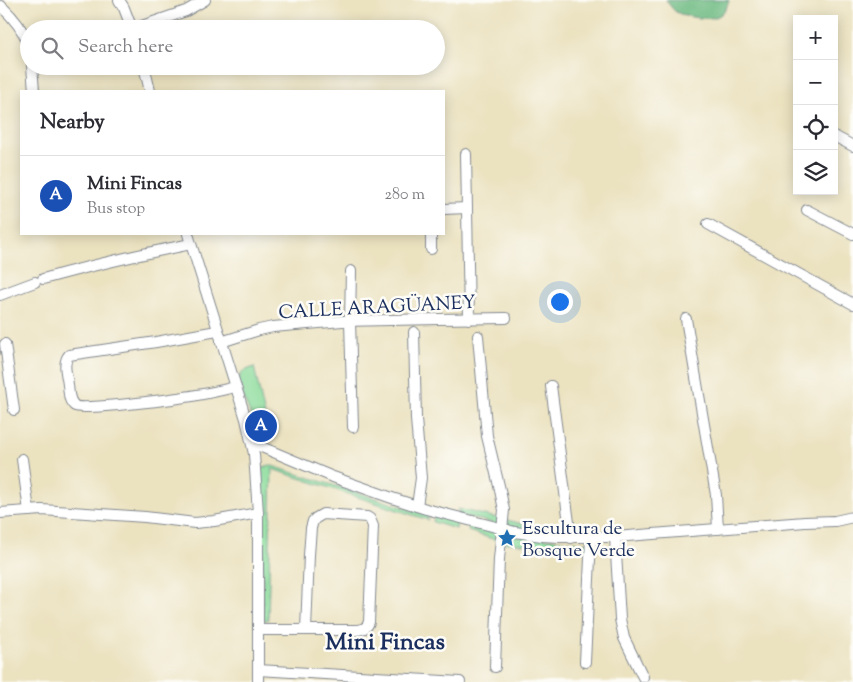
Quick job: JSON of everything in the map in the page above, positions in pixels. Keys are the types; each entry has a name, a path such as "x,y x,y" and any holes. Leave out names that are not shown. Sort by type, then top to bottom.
{"street":[{"path":"119,0 129,20"},
{"path":"159,20 186,11 204,0"},
{"path":"1,5 15,19 20,27"},
{"path":"33,75 34,90"},
{"path":"146,75 150,90"},
{"path":"838,138 853,146"},
{"path":"466,154 469,318"},
{"path":"445,209 467,208"},
{"path":"807,210 853,234"},
{"path":"708,224 853,304"},
{"path":"431,235 431,249"},
{"path":"0,295 89,266 190,239 252,443 256,470 258,513 258,682"},
{"path":"351,271 350,321 353,427"},
{"name":"CALLE ARAGÜANEY","path":"221,342 259,330 350,321 506,318"},
{"path":"686,319 716,494 718,529"},
{"path":"218,331 70,355 67,357 65,364 70,399 74,406 79,408 101,407 177,399 235,387"},
{"path":"414,332 416,419 421,478 417,506"},
{"path":"478,336 487,436 504,510 499,559 495,667"},
{"path":"5,344 14,410"},
{"path":"551,386 571,538"},
{"path":"252,443 333,478 417,506 502,528 542,536 571,538 615,537 835,521 853,517"},
{"path":"22,459 29,510"},
{"path":"0,513 42,510 145,517 195,523 258,513"},
{"path":"258,630 306,630 361,630 368,625 373,526 367,517 323,514 313,521 309,555 306,630"},
{"path":"615,537 622,632 643,677"},
{"path":"585,662 591,538"},
{"path":"258,670 403,681 460,682"}],"green space":[{"path":"666,0 729,0 728,5 720,15 704,18 680,14"},
{"path":"254,367 267,425 266,441 262,441 238,380 242,372"},
{"path":"269,465 428,515 428,520 272,469 268,620 263,620 262,469"},
{"path":"458,509 501,519 500,525 458,514"},
{"path":"434,516 457,522 456,529 433,522"},
{"path":"507,520 541,529 565,528 566,533 541,533 507,526"},
{"path":"469,524 497,533 496,540 468,531"},
{"path":"503,534 588,543 588,551 502,542"}],"place":[{"name":"Mini Fincas","path":"261,426"},
{"name":"Escultura de Bosque Verde","path":"507,538"}],"district":[{"name":"Mini Fincas","path":"385,641"}]}
